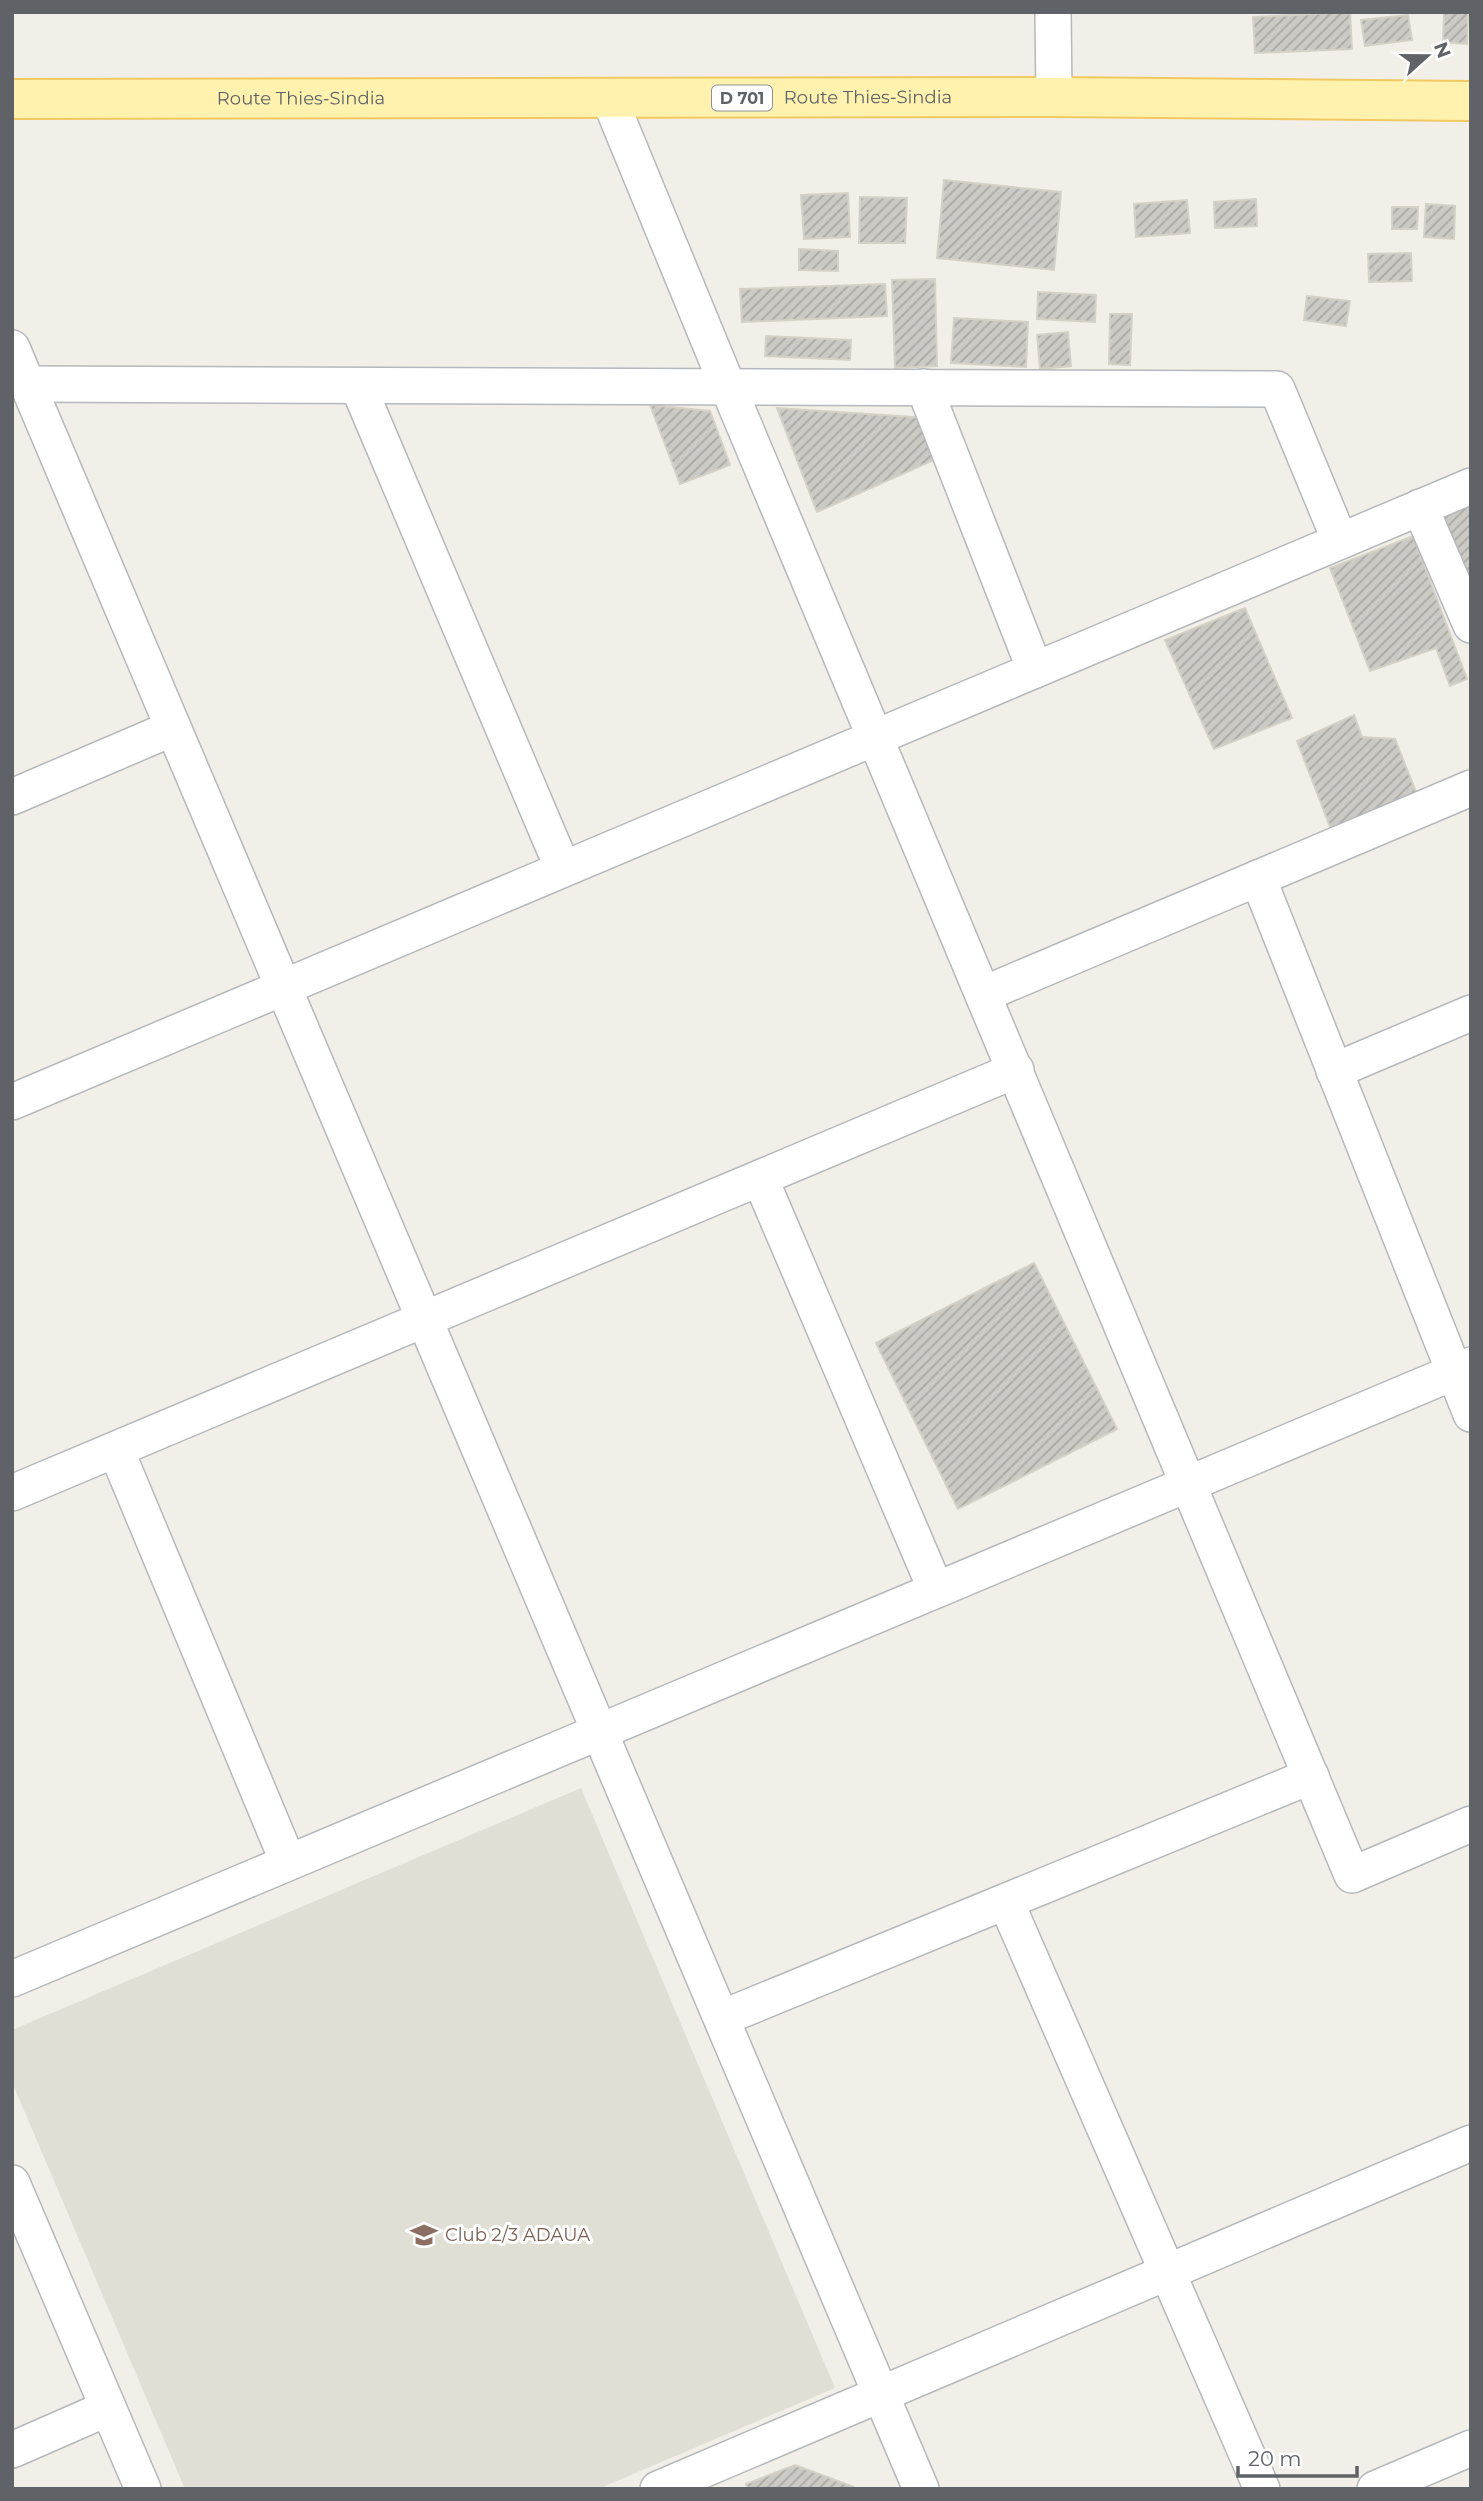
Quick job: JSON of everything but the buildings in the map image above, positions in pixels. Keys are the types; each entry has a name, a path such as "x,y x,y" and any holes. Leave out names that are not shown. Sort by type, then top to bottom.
{"main road":[{"name":"Route Thies-Sindia","path":"12,99 1054,97 1471,101"}],"street":[{"path":"1053,12 1054,97"},
{"path":"609,98 1352,1875 1471,1824"},
{"path":"12,348 921,2489"},
{"path":"28,384 1277,389 1340,541"},
{"path":"358,386 564,869"},
{"path":"924,387 1035,670"},
{"path":"12,1102 1471,485"},
{"path":"1420,507 1471,625"},
{"path":"12,797 173,728"},
{"path":"984,995 1471,788"},
{"path":"1258,878 1334,1071 1462,1368 1471,1414"},
{"path":"1334,1071 1471,1013"},
{"path":"12,1493 1016,1070"},
{"path":"760,1178 936,1590"},
{"path":"12,1979 1462,1368"},
{"path":"116,1450 288,1862"},
{"path":"722,2018 1311,1776"},
{"path":"1006,1902 1262,2489"},
{"path":"658,2489 1471,2143"},
{"path":"12,2183 143,2489"},
{"path":"12,2450 108,2408"},
{"path":"1375,2489 1471,2448"}],"shaded area":[{"name":"Club 2/3 ADAUA","path":"581,1788 835,2388 598,2489 185,2489 12,2082 12,2030"}],"place":[{"name":"Club 2/3 ADAUA","path":"424,2235"}]}
